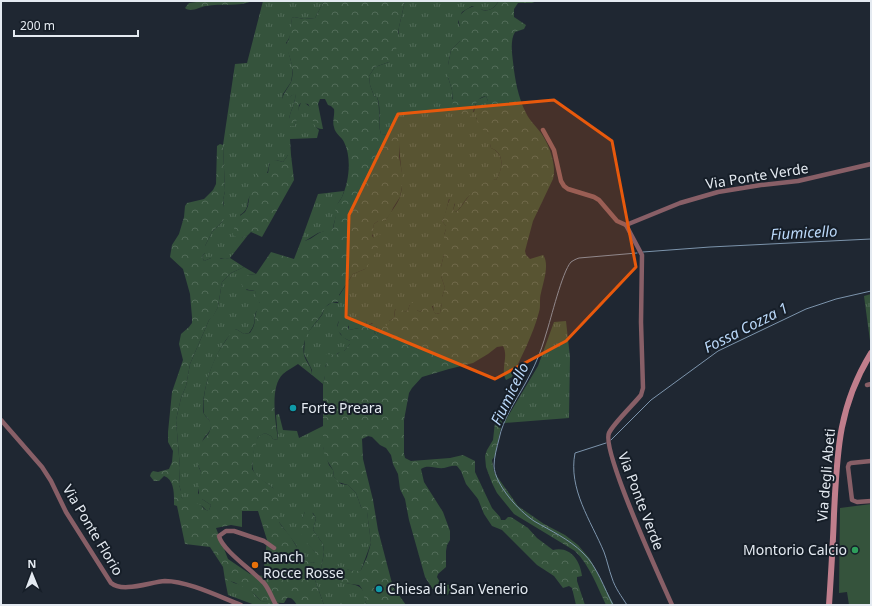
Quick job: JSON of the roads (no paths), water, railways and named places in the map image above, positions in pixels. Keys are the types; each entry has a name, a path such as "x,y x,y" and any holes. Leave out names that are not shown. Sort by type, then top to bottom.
{"street":[{"name":"Via Ponte Verde","path":"543,130 554,150 561,181 564,186 568,189 594,196 601,201 617,222 626,225 642,255 640,322 643,388 641,395 609,433 608,441 623,488 672,605"},
{"name":"Via Ponte Verde","path":"626,225 680,203 718,192 761,184 798,181 871,164"},
{"name":"Via degli Abeti","path":"829,605 836,474 840,430 850,395 871,353"},
{"name":"Via Ponte Florio","path":"1,420 42,467 51,481 66,512 116,587 172,582 195,588 241,605"},
{"path":"871,461 849,464 848,467 852,500 857,502 871,501"},
{"path":"274,548 264,540 234,531 226,531 219,536 220,540 232,553 265,584 276,605"}],"waterway":[{"name":"Fiumicello","path":"643,252 871,239"},
{"name":"Fiumicello","path":"613,605 588,558 566,539 528,517 515,504 503,489 495,473 494,463 503,424 537,360 560,285 571,262 579,258 637,253"},
{"name":"Fossa Cozza 1","path":"611,440 651,400 718,351 806,309 836,299 871,291"},
{"name":"Fossa Cozza 1","path":"606,443 575,453 575,479 582,504 604,552 613,582 627,605"}],"place":[{"name":"Forte Preara","path":"293,408"},
{"name":"Montorio Calcio","path":"855,550"},
{"name":"Ranch Rocce Rosse","path":"255,565"},
{"name":"Chiesa di San Venerio","path":"379,589"}]}
